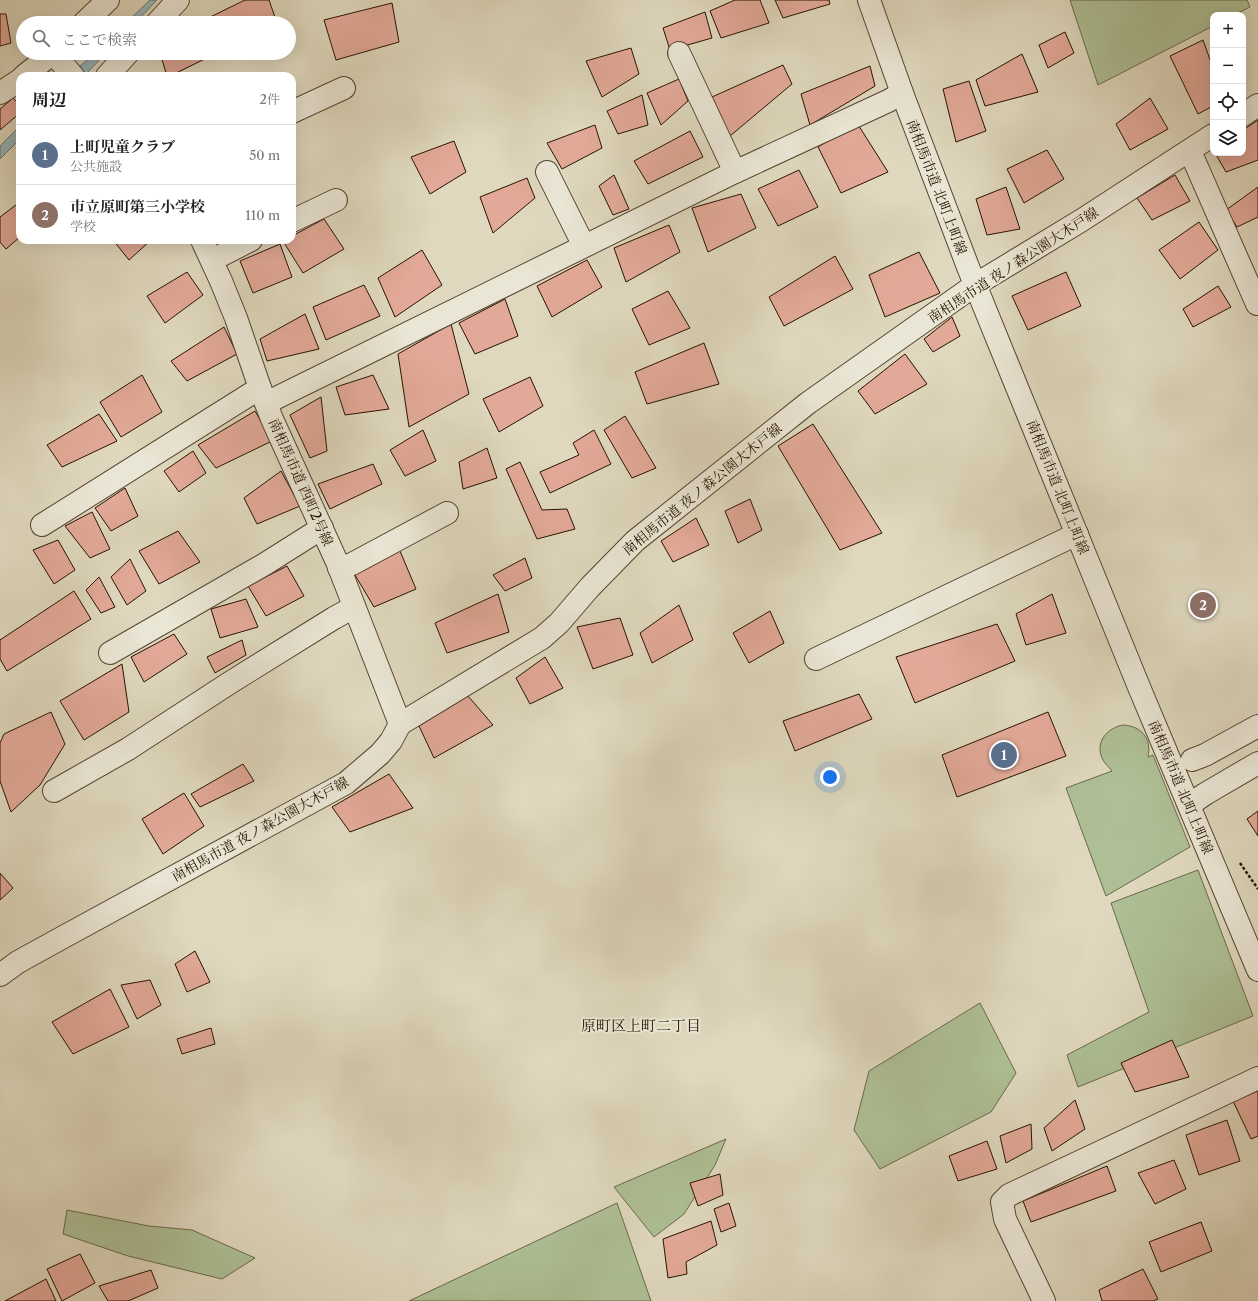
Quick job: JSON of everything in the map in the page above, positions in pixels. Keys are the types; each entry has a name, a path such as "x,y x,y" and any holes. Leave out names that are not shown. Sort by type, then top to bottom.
{"street":[{"path":"91,16 108,0"},
{"path":"164,16 178,0"},
{"name":"南相馬市道 北町上町線","path":"870,0 902,93 976,285 1077,534 1258,970"},
{"path":"679,53 735,172"},
{"path":"111,72 122,60"},
{"path":"35,72 62,62"},
{"path":"0,93 16,83"},
{"path":"296,110 344,88"},
{"path":"42,525 263,396 584,246 735,172 888,101 902,93"},
{"path":"1246,113 1258,105"},
{"name":"南相馬市道 夜ノ森公園大木戸線","path":"0,975 18,962 67,934 346,783 380,754 391,741 400,724 542,638 559,623 590,587 635,541 703,485 808,403 976,285 1076,224 1210,137"},
{"path":"1190,151 1257,304"},
{"path":"547,172 584,246"},
{"path":"296,219 336,200"},
{"name":"南相馬市道 西町2号線","path":"204,244 236,318 263,396 339,568 400,724"},
{"path":"212,260 243,244"},
{"path":"339,568 352,564 447,513"},
{"path":"110,652 265,564 322,528"},
{"path":"816,660 1077,534"},
{"path":"54,791 128,749 231,682 354,607"},
{"path":"1192,760 1205,755 1258,726"},
{"path":"1189,805 1258,763"},
{"path":"1044,1301 1005,1219 1002,1202 1009,1195 1258,1078"}],"green space":[{"path":"1070,0 1247,0 1250,7 1240,12 1210,12 1210,28 1098,85"},
{"path":"1123,725 1135,728 1144,734 1147,739 1149,750 1148,757 1153,755 1190,847 1106,896 1066,788 1112,771 1103,760 1100,752 1101,741 1112,729"},
{"path":"1198,870 1253,1016 1078,1087 1067,1055 1149,1012 1111,903"},
{"path":"980,1003 1016,1073 991,1112 880,1169 854,1130 869,1071"},
{"path":"726,1139 715,1165 684,1214 654,1237 614,1187"},
{"path":"617,1203 651,1301 409,1301"},
{"path":"67,1210 149,1226 192,1230 255,1258 222,1279 128,1256 63,1234"}],"water":[{"path":"150,0 157,0 142,16 133,16"},
{"path":"87,60 99,60 88,72 82,72 78,68"},
{"path":"16,130 16,143 0,159 0,146"}],"building":[{"path":"245,0 269,0 275,16 212,16"},
{"path":"735,0 760,0 769,23 721,38 710,11"},
{"path":"775,0 829,0 830,4 783,18"},
{"path":"392,3 399,42 336,60 324,20"},
{"path":"705,12 712,38 670,50 663,28"},
{"path":"0,14 6,14 11,43 0,46"},
{"path":"1065,32 1074,53 1048,68 1039,45"},
{"path":"1203,40 1210,60 1210,108 1198,114 1170,56"},
{"path":"631,48 639,74 602,97 586,61"},
{"path":"1022,54 1038,92 985,106 976,80"},
{"path":"162,60 203,60 178,72 166,72"},
{"path":"783,65 792,84 730,136 712,97"},
{"path":"870,66 875,86 810,125 801,94"},
{"path":"679,79 688,101 661,125 647,93"},
{"path":"969,81 986,131 956,142 943,89"},
{"path":"642,95 648,125 618,134 607,111"},
{"path":"13,98 16,101 16,116 0,130 0,109"},
{"path":"1150,98 1168,129 1130,150 1116,124"},
{"path":"1258,120 1258,160 1226,172 1217,156 1246,156 1246,128"},
{"path":"857,123 888,172 841,193 818,147"},
{"path":"595,125 602,148 562,169 547,143"},
{"path":"690,131 703,157 648,184 634,161"},
{"path":"454,141 466,172 430,194 411,157"},
{"path":"1047,150 1064,179 1024,203 1007,169"},
{"path":"799,170 818,207 778,226 758,189"},
{"path":"614,175 629,209 613,215 599,186"},
{"path":"1175,175 1190,201 1152,220 1137,198"},
{"path":"527,178 535,198 493,233 480,197"},
{"path":"1006,187 1020,229 987,235 976,199"},
{"path":"1258,187 1258,217 1237,227 1226,210"},
{"path":"741,194 756,228 708,252 692,208"},
{"path":"16,205 16,240 6,249 0,242 0,217"},
{"path":"324,219 344,249 303,273 285,244 296,244 296,234"},
{"path":"1199,222 1218,250 1180,279 1159,250"},
{"path":"669,225 680,252 626,282 614,248"},
{"path":"116,244 147,244 129,260"},
{"path":"280,244 292,277 253,293 240,261"},
{"path":"422,250 442,285 395,317 378,278"},
{"path":"919,252 940,293 885,317 869,275"},
{"path":"835,256 853,289 784,326 769,297"},
{"path":"587,260 602,287 552,317 537,286"},
{"path":"187,272 203,295 165,323 147,296"},
{"path":"1066,272 1081,306 1028,330 1012,296"},
{"path":"364,285 380,316 326,340 313,307"},
{"path":"1218,286 1231,307 1193,327 1183,309"},
{"path":"668,291 690,328 649,345 632,309"},
{"path":"505,299 518,336 475,354 459,323"},
{"path":"305,314 319,349 267,361 260,339"},
{"path":"952,317 960,336 933,352 924,339"},
{"path":"451,324 469,394 409,427 398,354"},
{"path":"224,327 237,354 187,381 171,361"},
{"path":"704,343 719,384 647,404 635,372"},
{"path":"905,354 927,384 875,414 858,391"},
{"path":"142,375 162,412 121,437 100,402"},
{"path":"373,375 389,409 345,415 336,387"},
{"path":"530,377 543,406 499,432 483,399"},
{"path":"321,397 327,451 310,458 290,415"},
{"path":"255,411 272,441 216,468 198,445"},
{"path":"99,414 117,441 62,467 47,445"},
{"path":"625,416 656,468 632,478 604,430"},
{"path":"813,424 882,533 840,550 778,446"},
{"path":"423,430 436,461 405,476 390,450"},
{"path":"594,430 611,464 550,493 540,472 579,455 573,443"},
{"path":"487,448 497,478 463,489 459,462"},
{"path":"193,451 206,473 179,492 164,471"},
{"path":"520,462 542,510 567,509 575,529 537,539 506,469"},
{"path":"373,464 382,484 330,509 318,484"},
{"path":"281,471 300,506 257,524 244,498"},
{"path":"125,488 138,516 111,531 95,508"},
{"path":"750,499 762,530 738,543 725,511"},
{"path":"92,512 110,549 90,558 65,526"},
{"path":"696,518 709,545 673,562 661,541"},
{"path":"178,531 200,562 159,584 139,551"},
{"path":"58,540 75,570 54,584 33,550"},
{"path":"400,551 416,589 374,607 355,575"},
{"path":"525,558 532,578 505,591 493,575"},
{"path":"130,559 146,591 127,605 111,577"},
{"path":"287,566 304,596 266,616 248,586"},
{"path":"99,577 115,607 101,613 86,590"},
{"path":"74,591 91,619 7,671 0,659 0,640"},
{"path":"498,594 509,632 447,653 435,623"},
{"path":"1052,594 1066,633 1026,645 1016,614"},
{"path":"246,599 258,627 220,638 211,609"},
{"path":"679,605 693,640 652,663 640,633"},
{"path":"770,611 784,643 749,663 733,633"},
{"path":"620,618 633,655 593,669 577,627"},
{"path":"997,624 1015,661 915,703 896,657"},
{"path":"174,634 187,654 144,682 131,657"},
{"path":"242,640 246,655 215,673 207,657"},
{"path":"545,657 563,688 530,704 516,678"},
{"path":"122,664 129,712 84,740 60,701"},
{"path":"859,694 872,719 795,751 783,721"},
{"path":"468,696 493,725 434,758 419,726"},
{"path":"51,712 65,744 40,785 11,812 0,781 0,743 4,734"},
{"path":"1048,712 1066,756 957,797 942,755"},
{"path":"243,764 254,781 200,807 191,794"},
{"path":"389,774 413,808 350,832 332,807"},
{"path":"184,793 204,826 163,854 142,819"},
{"path":"1258,811 1258,836 1247,819"},
{"path":"0,873 13,888 0,900"},
{"path":"195,951 210,982 187,992 175,964"},
{"path":"150,980 161,1005 137,1019 121,985"},
{"path":"110,989 129,1027 73,1054 52,1022"},
{"path":"211,1028 215,1044 182,1054 177,1039"},
{"path":"1172,1040 1189,1077 1135,1092 1121,1063"},
{"path":"1258,1091 1258,1136 1251,1139 1233,1101"},
{"path":"1075,1100 1085,1129 1052,1151 1044,1128"},
{"path":"1227,1120 1240,1161 1199,1175 1186,1135"},
{"path":"1031,1124 1032,1149 1006,1163 1000,1136"},
{"path":"987,1141 997,1169 958,1181 949,1156"},
{"path":"1174,1160 1186,1189 1155,1204 1138,1173"},
{"path":"1107,1166 1116,1191 1031,1222 1023,1201"},
{"path":"720,1174 723,1195 698,1206 690,1183"},
{"path":"729,1203 736,1226 721,1232 714,1209"},
{"path":"711,1221 717,1245 686,1262 687,1274 668,1278 663,1239"},
{"path":"1201,1222 1212,1251 1161,1272 1149,1242"},
{"path":"80,1254 95,1283 62,1301 47,1269"},
{"path":"1143,1269 1158,1299 1153,1301 1102,1301 1099,1290"},
{"path":"151,1270 158,1288 128,1301 108,1301 99,1286"},
{"path":"46,1279 56,1301 5,1301"}],"place":[{"name":"市立原町第三小学校","path":"1203,605"},
{"name":"上町児童クラブ","path":"1004,755"}],"district":[{"name":"原町区上町二丁目","path":"641,1026"}]}
